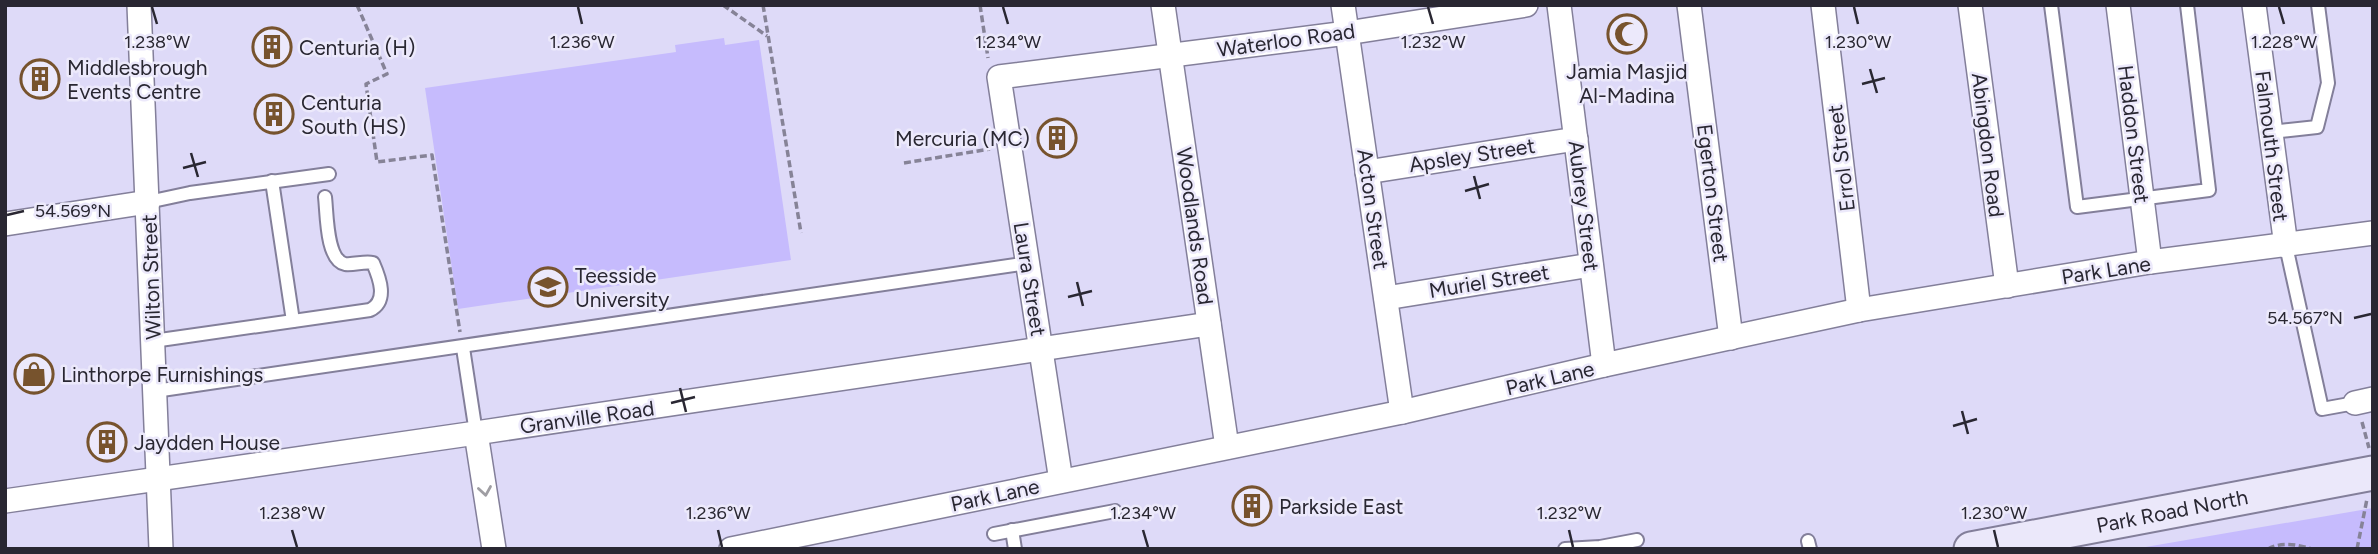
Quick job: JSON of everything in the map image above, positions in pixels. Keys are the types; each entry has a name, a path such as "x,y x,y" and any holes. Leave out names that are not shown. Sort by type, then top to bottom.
{"street":[{"name":"Wilton Street","path":"139,5 162,549"},
{"name":"Woodlands Road","path":"1163,5 1227,447"},
{"name":"Acton Street","path":"1343,5 1402,412"},
{"name":"Waterloo Road","path":"994,71 1170,56 1347,33 1526,5"},
{"name":"Aubrey Street","path":"1559,5 1604,365"},
{"name":"Egerton Street","path":"1689,5 1731,338"},
{"name":"Errol Street","path":"1823,5 1859,310"},
{"name":"Abingdon Road","path":"1970,5 2007,285"},
{"name":"Haddon Street","path":"2118,5 2150,262"},
{"name":"Falmouth Street","path":"2254,5 2286,246"},
{"name":"Laura Street","path":"994,71 1010,146 1061,481"},
{"name":"Apsley Street","path":"1367,172 1576,139"},
{"path":"5,224 148,202"},
{"name":"Park Lane","path":"732,549 1402,412 1859,310 2150,262 2373,233"},
{"name":"Muriel Street","path":"1386,298 1591,265"},
{"name":"Granville Road","path":"5,501 1209,324"},
{"path":"477,433 494,549"},
{"name":"Park Road North","path":"1971,549 2370,477"}],"lane":[{"path":"2051,5 2077,207 2209,190 2187,5"},
{"path":"2271,132 2317,127 2328,83 2318,5"},
{"path":"148,202 190,193 329,174"},
{"path":"272,181 293,321"},
{"path":"153,341 370,310 380,302 382,293 373,263 346,264 335,258 331,248 325,197"},
{"path":"2286,246 2322,409 2364,401"},
{"path":"155,391 463,348 1028,263"},
{"path":"463,348 477,433"},
{"path":"994,534 1115,511"},
{"path":"1012,530 1016,549"},
{"path":"1565,549 1600,547 1637,540"}],"path":[{"path":"357,5 387,74 366,84 377,162 432,155 463,348"},
{"path":"723,5 767,36"},
{"path":"763,5 801,233"},
{"path":"980,5 994,71"},
{"path":"904,163 1010,146"},
{"path":"2357,549 2370,477 2364,401"},
{"path":"2268,549 2276,544 2311,549"}],"shaded area":[{"path":"724,38 725,45 759,40 791,260 458,309 425,88 676,52 675,45"},
{"path":"2373,508 2373,549 2134,549"}],"place":[{"name":"Jamia Masjid Al-Madina","path":"1627,34"},
{"name":"Centuria (H)","path":"272,47"},
{"name":"Middlesbrough Events Centre","path":"40,79"},
{"name":"Centuria South (HS)","path":"274,114"},
{"name":"Mercuria (MC)","path":"1057,138"},
{"name":"Teesside University","path":"548,287"},
{"name":"Linthorpe Furnishings","path":"34,374"},
{"name":"Jaydden House","path":"107,442"},
{"name":"Parkside East","path":"1252,506"}]}
